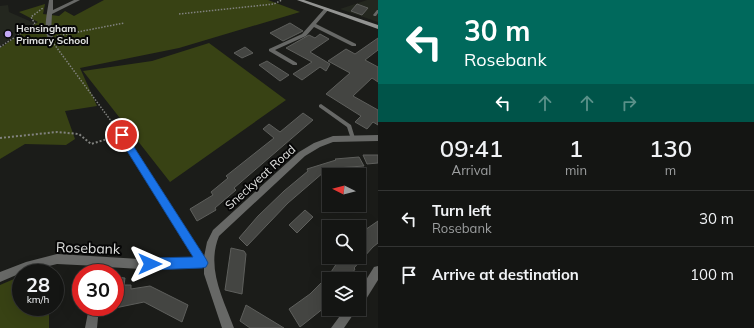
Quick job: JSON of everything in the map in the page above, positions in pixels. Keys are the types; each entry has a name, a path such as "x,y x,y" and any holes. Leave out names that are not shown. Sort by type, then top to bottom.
{"street":[{"path":"50,13 78,0"},
{"path":"299,0 378,27"},
{"path":"50,38 48,32 51,1"},
{"path":"295,64 272,50 304,35 327,9"},
{"path":"314,25 354,45"},
{"path":"122,135 206,262 228,328"},
{"name":"Sneckyeat Road","path":"206,262 216,233 302,154 317,145 333,139 378,138"},
{"name":"Rosebank","path":"0,277 26,267 57,258 103,262 159,264 206,262"},
{"path":"366,289 378,270"},
{"path":"91,328 93,316"},
{"path":"337,328 346,316"}],"lane":[{"path":"375,15 378,10"},
{"path":"321,106 349,126 353,138"}],"path":[{"path":"179,14 274,4 282,0"},
{"path":"0,48 35,24 31,17 51,1"},
{"path":"0,138 57,132 79,134 91,144 122,135 50,38 124,23"}],"shaded area":[{"path":"367,0 378,0 378,22 340,9"},
{"name":"Hensingham Primary School","path":"8,5 9,12 34,23 0,46 0,6"}],"green space":[{"path":"104,0 268,0 300,12 179,48 80,68 97,106 65,111 75,139 66,145 25,144 0,159 0,48 38,22 19,12 45,4 43,14 59,16 65,11 74,16"},
{"path":"209,43 286,100 170,182 83,71 152,61"},
{"path":"12,280 12,316 49,316 49,328 0,328 0,285"}],"building":[{"path":"357,4 368,8 362,15 351,11"},
{"path":"290,23 303,31 283,41 270,33"},
{"path":"320,34 329,39 310,52 330,64 326,71 320,67 302,80 293,74 312,62 286,48 309,35 315,38"},
{"path":"378,38 378,50 365,60 378,67 378,82 372,78 353,96 378,110 378,125 373,122 367,129 355,122 361,116 326,94 350,73 328,61 346,49 355,54"},
{"path":"245,47 253,53 242,58 234,53"},
{"path":"267,61 289,75 280,81 259,65"},
{"path":"303,113 313,120 234,188 236,190 215,208 216,210 197,221 190,209 213,195 211,192 228,178 226,176 274,138 263,129 269,124 280,132"},
{"path":"363,155 378,155 378,163 367,164"},
{"path":"359,157 364,166 322,168 322,174 288,203 247,246 239,238 258,216 308,171 307,169 336,160 335,159"},
{"path":"305,210 313,217 297,233 289,225"},
{"path":"378,221 378,243 366,255 366,229"},
{"path":"231,248 244,251 246,254 242,294 225,290"},
{"path":"336,264 358,264 354,268 353,272 331,272"},
{"path":"322,282 322,310 300,327 289,309 310,294"},
{"path":"124,285 131,285 131,289 150,286 188,305 182,322 144,302 124,306"},
{"path":"246,305 284,328 250,328 240,321"}],"place":[{"name":"Hensingham Primary School","path":"8,34"}],"route":[{"path":"122,135 202,263 150,264"}]}
